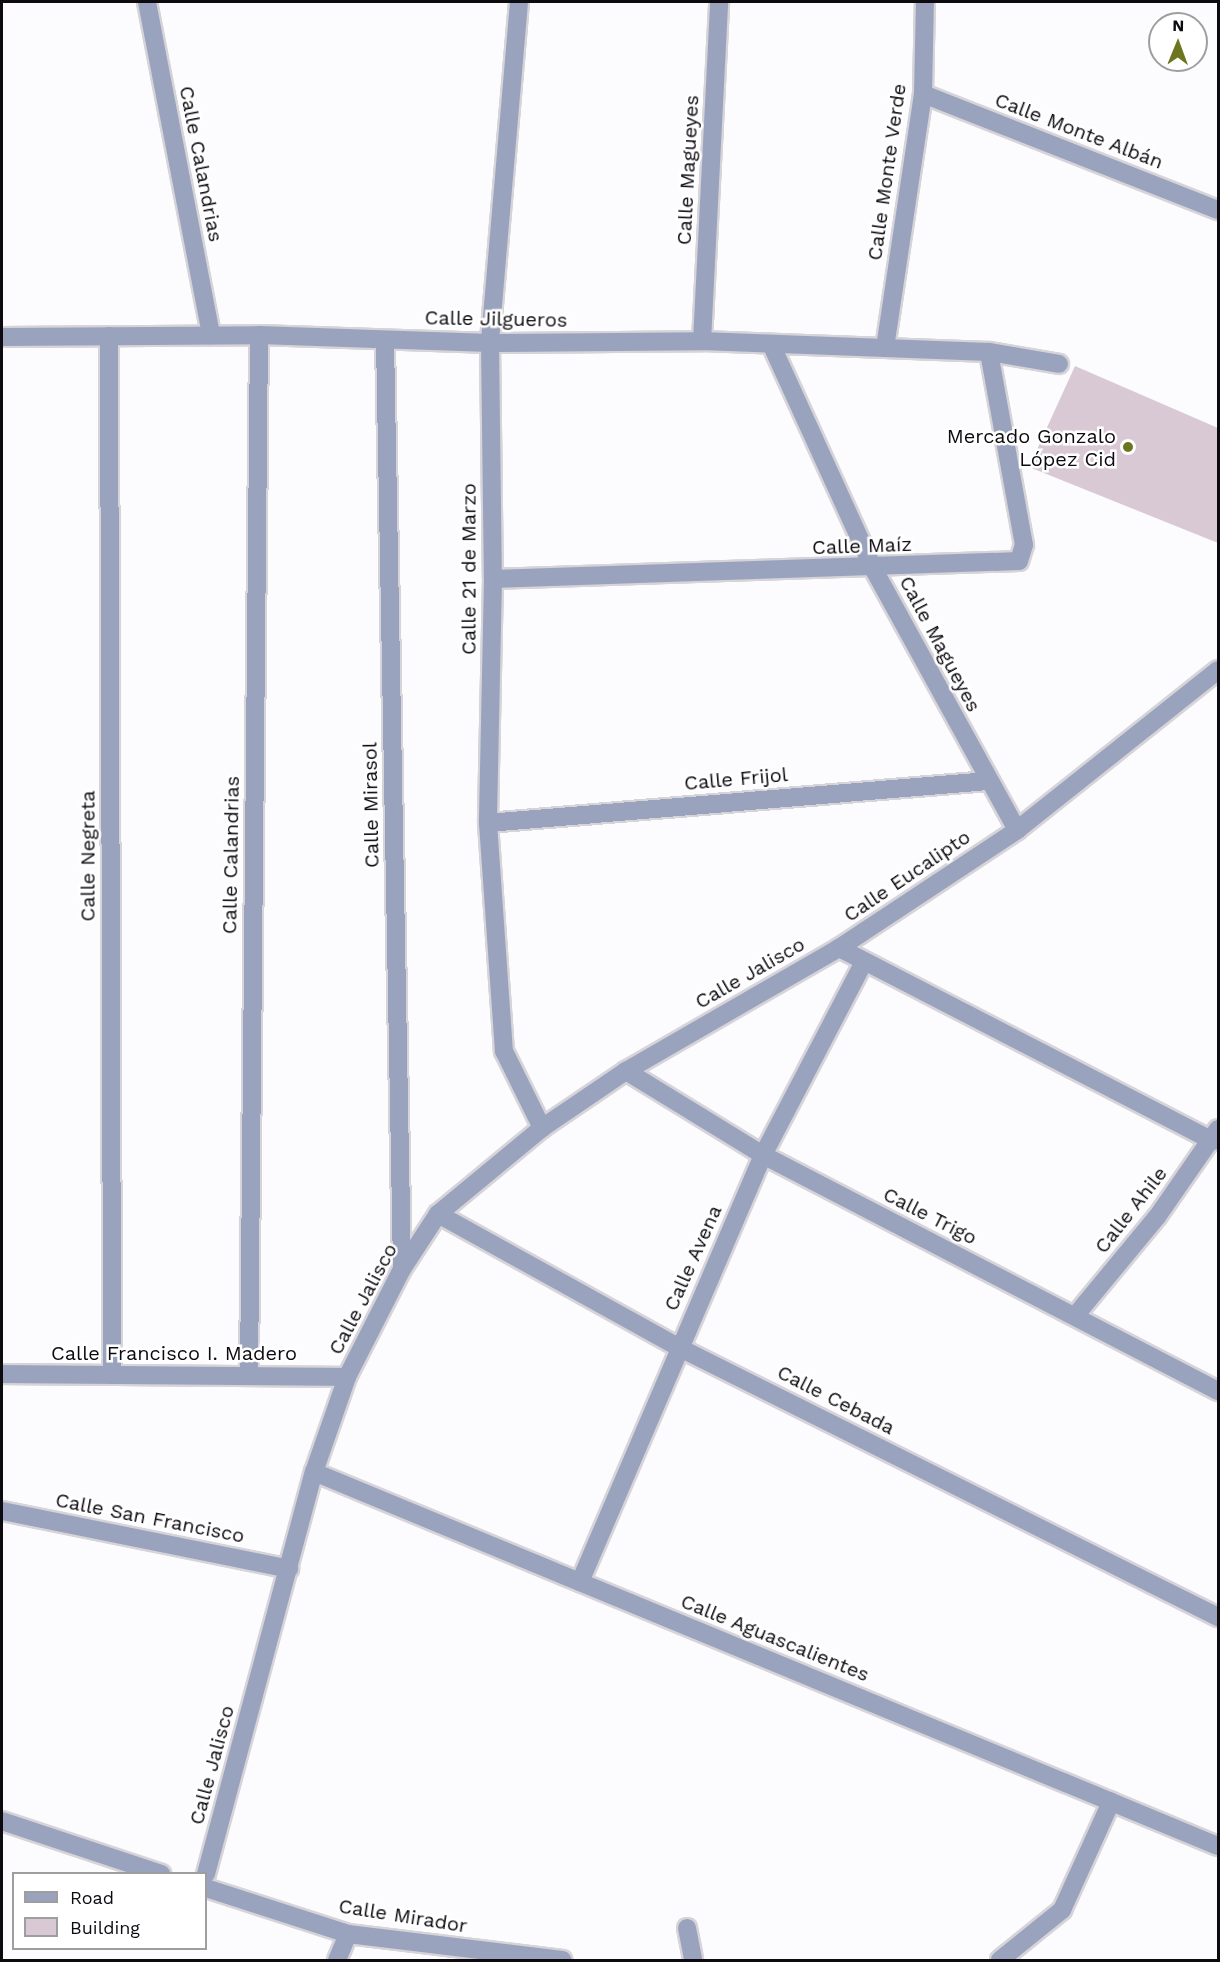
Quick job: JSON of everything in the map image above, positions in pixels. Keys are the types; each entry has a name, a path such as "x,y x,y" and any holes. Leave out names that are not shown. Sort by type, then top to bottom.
{"street":[{"name":"Calle Calandrias","path":"147,2 211,335"},
{"name":"Calle 21 de Marzo","path":"519,2 490,343 493,579 488,823 504,1051 542,1128"},
{"name":"Calle Magueyes","path":"702,341 719,2"},
{"name":"Calle Monte Verde","path":"885,348 922,94 925,2"},
{"name":"Calle Monte Albán","path":"922,94 1218,210"},
{"name":"Calle Calandrias","path":"249,1376 259,334"},
{"name":"Calle Jilgueros","path":"2,337 259,334 490,343 702,341 989,352 1059,364"},
{"name":"Calle Negreta","path":"109,336 112,1375"},
{"name":"Calle Mirasol","path":"385,340 402,1269"},
{"name":"Calle Magueyes","path":"771,344 873,568 988,781 1017,830"},
{"name":"Calle Maíz","path":"493,579 1013,563 1023,557 989,352"},
{"name":"Calle Eucalipto","path":"1216,1135 839,948 1017,830 1218,670"},
{"name":"Calle Frijol","path":"488,823 988,781"},
{"name":"Calle Jalisco","path":"207,1872 314,1472 347,1377 402,1269 438,1214 542,1128 626,1071 839,948"},
{"name":"Calle Avena","path":"580,1582 678,1347 763,1155 864,962"},
{"name":"Calle Trigo","path":"626,1071 763,1155 1218,1391"},
{"name":"Calle Ahile","path":"1075,1316 1216,1135"},
{"name":"Calle Cebada","path":"438,1214 678,1347 1218,1617"},
{"name":"Calle Francisco I. Madero","path":"2,1374 347,1377"},
{"name":"Calle Aguascalientes","path":"314,1472 1218,1846"},
{"name":"Calle San Francisco","path":"2,1511 289,1569"},
{"path":"1000,1960 1062,1910 1111,1802"},
{"path":"2,1821 155,1872"},
{"name":"Calle Mirador","path":"207,1888 348,1934 562,1960"},
{"path":"687,1928 693,1960"},
{"path":"337,1960 348,1934"}],"building":[{"name":"Mercado Gonzalo López Cid","path":"1075,366 1218,428 1218,543 1029,467"}],"place":[{"name":"Mercado Gonzalo López Cid","path":"1128,447"}]}
